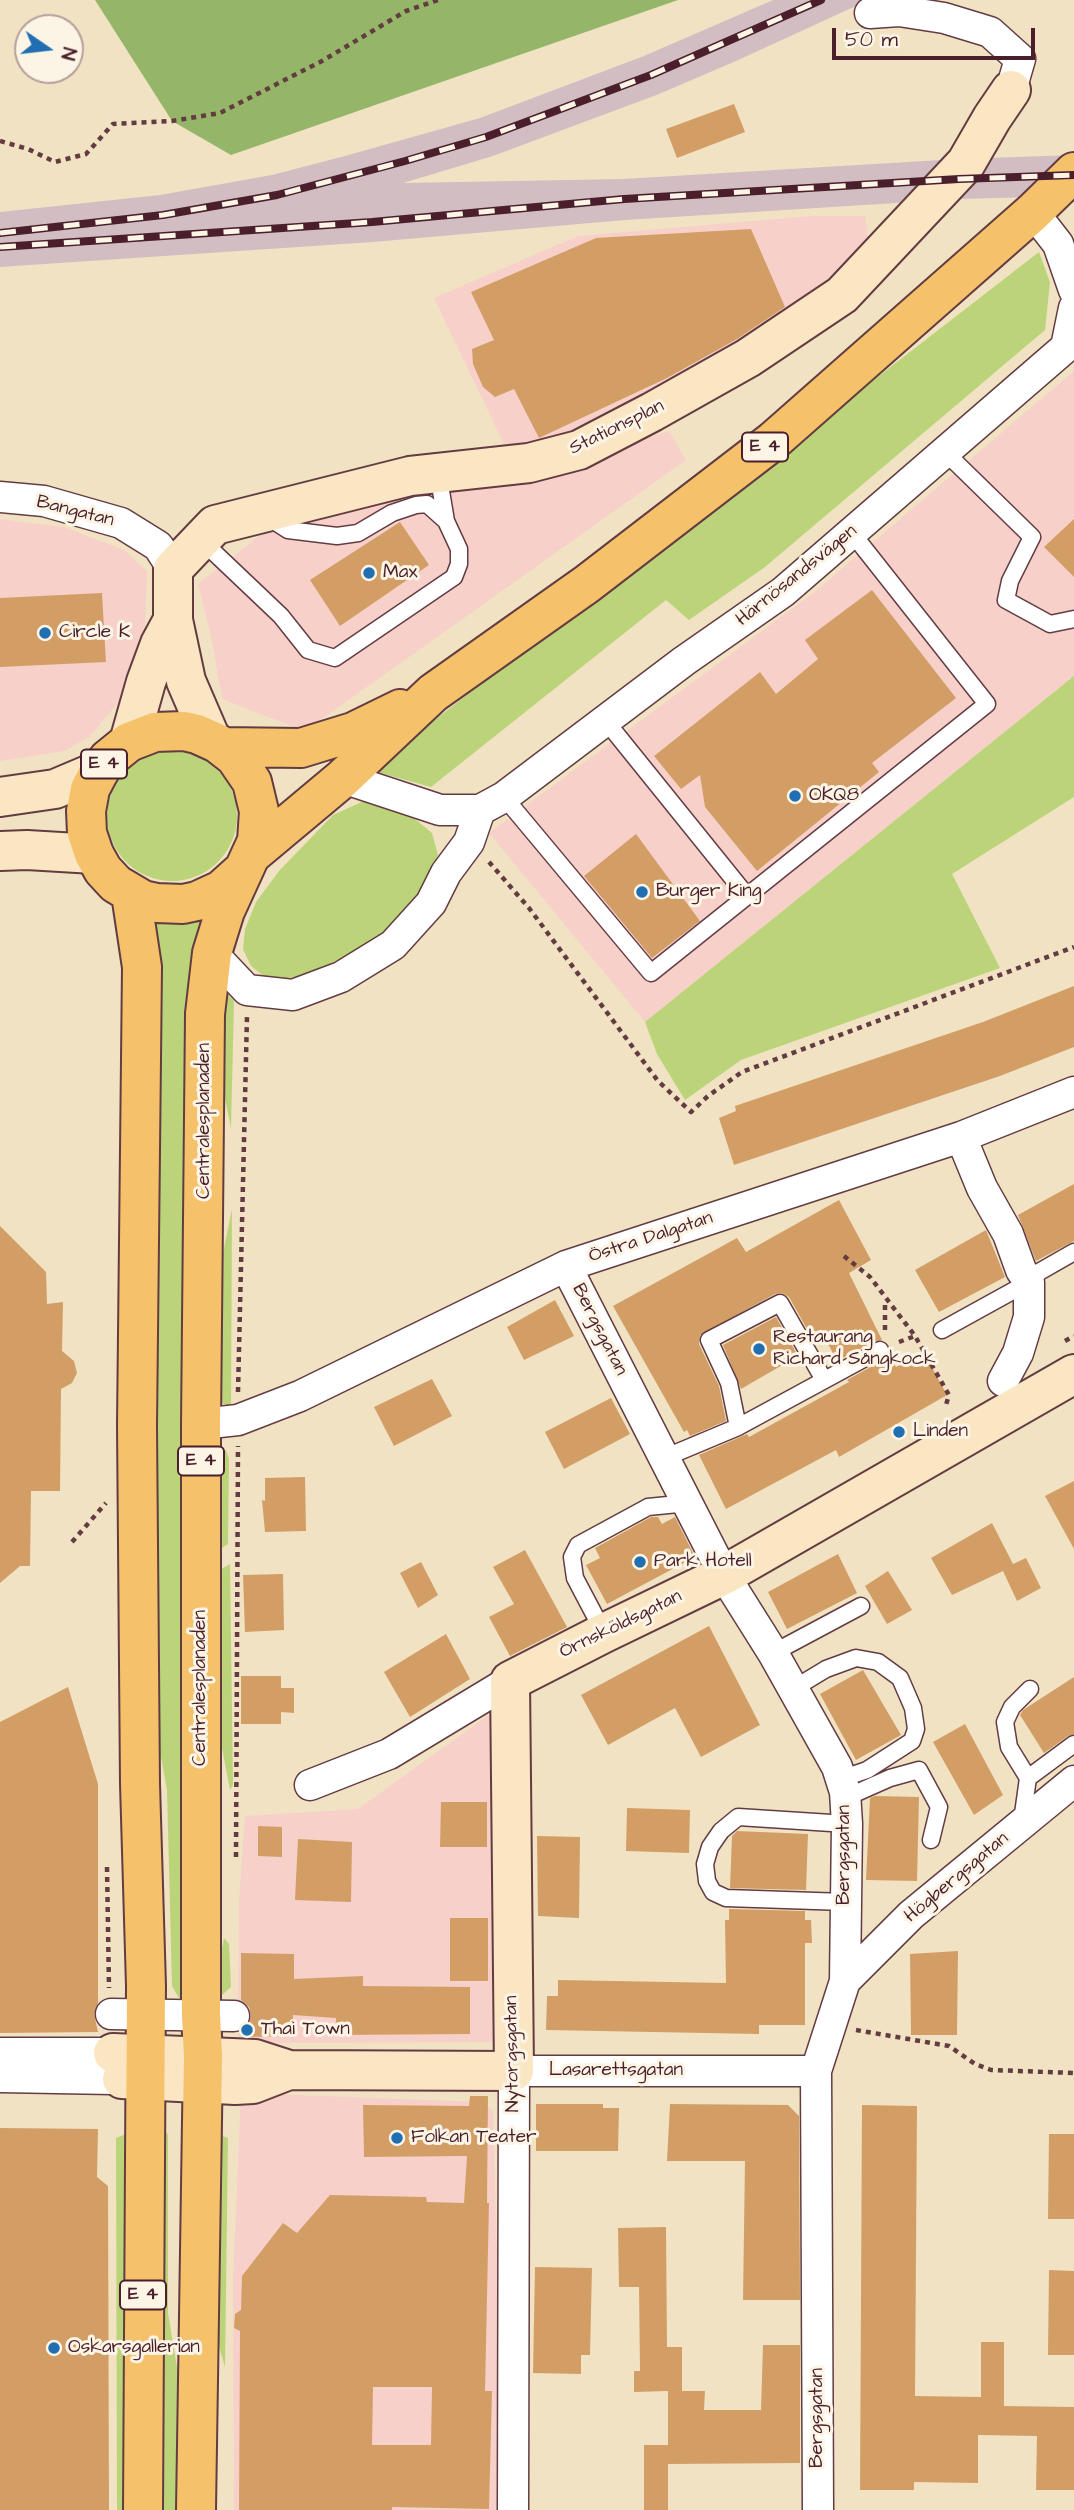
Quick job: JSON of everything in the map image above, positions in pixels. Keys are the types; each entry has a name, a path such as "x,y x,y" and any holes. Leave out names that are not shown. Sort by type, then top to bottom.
{"highway":[{"name":"E 4","path":"246,863 259,826 257,796 244,768 217,743 197,734 169,731 149,734 118,750 100,770 90,789 86,811 87,833 94,854 110,877 131,894 157,903 183,904 221,890 246,863 343,778 433,693 587,584 773,442 1033,212 1074,172"},
{"name":"E 4","path":"217,743 301,748 353,732 433,693"},
{"name":"Centralesplanaden","path":"196,2510 202,2069 217,2016 219,1422 205,1014 212,953 246,863"},
{"name":"E 4","path":"131,894 142,967 137,1439 140,1784 128,2014 143,2510"}],"street":[{"path":"870,13 899,11 944,18 990,32 1020,59 1011,90"},
{"name":"Stationsplan","path":"173,569 215,526 410,476 529,463 579,450 748,358 842,295 966,163 1011,90"},
{"path":"1033,212 1058,244 1074,290"},
{"name":"Härnösandsvägen","path":"492,804 783,592 1066,347 1074,308"},
{"name":"Bangatan","path":"0,497 44,501 121,523 158,546 173,569"},
{"path":"173,569 173,620 186,681 217,743"},
{"path":"129,742 146,682 160,644 173,620"},
{"path":"0,797 55,789 100,770"},
{"path":"343,778 440,810 492,804"},
{"path":"212,953 247,990 293,995 341,977 393,945 431,903 446,873 492,804"},
{"path":"0,851 41,850 94,854"},
{"name":"Östra Dalgatan","path":"219,1422 300,1396 566,1266 961,1137 1074,1092"},
{"path":"961,1137 982,1188 1008,1234 1021,1270 1029,1282 1029,1317 1018,1353 1003,1381"},
{"name":"Bergsgatan","path":"566,1266 724,1575 793,1689 844,1800 845,1981 816,2071 818,2510"},
{"name":"Örnsköldsgatan","path":"310,1785 389,1754 510,1681 724,1575 1074,1374"},
{"name":"Nytorgsgatan","path":"510,1681 514,2071 513,2510"},
{"name":"Högbergsgatan","path":"845,1981 911,1915 1074,1781"},
{"path":"128,2014 217,2016"},
{"name":"Lasarettsgatan","path":"0,2053 129,2066 202,2069 255,2059 289,2070 816,2071"},
{"name":"Lasarettsgatan","path":"0,2077 129,2066"}],"lane":[{"path":"944,452 1032,537 1010,581 1006,600 1049,624 1074,619"},
{"path":"201,540 281,616 308,650 335,658 454,577 459,564 459,549 446,521 438,473"},
{"path":"261,513 288,530 337,536 358,533 392,513 416,505 427,504 446,521"},
{"path":"492,804 651,972 987,704 852,533"},
{"path":"605,720 747,896"},
{"path":"942,1330 1029,1282 1039,1272 1074,1252"},
{"path":"738,1427 729,1383 709,1340 780,1303 824,1380"},
{"path":"664,1458 738,1427 880,1350"},
{"path":"604,1633 575,1578 572,1557 578,1545 648,1507 688,1503"},
{"path":"773,1653 861,1606"},
{"path":"793,1689 826,1669 856,1658 878,1662 900,1678 913,1707 916,1729 912,1741 867,1770 844,1800"},
{"path":"1022,1824 1028,1779 1009,1747 1005,1722 1012,1707 1030,1689"},
{"path":"1028,1779 1074,1744"},
{"path":"845,1902 726,1898 713,1892 707,1881 705,1864 710,1847 721,1831 738,1817 844,1800 890,1778 919,1770 939,1807 931,1840"}],"path":[{"path":"0,142 29,149 55,162 86,154 113,124 172,121 220,113 322,61 406,11 438,0"},
{"path":"469,842 529,908 658,1081 691,1112 742,1072 1074,947"},
{"path":"236,1864 219,1422 247,990"},
{"path":"844,1256 870,1277 915,1336 949,1395 945,1408"},
{"path":"72,1542 108,1500"},
{"path":"831,2025 949,2046 975,2064 991,2070 1074,2073"}],"shaded area":[{"path":"773,0 869,0 659,94 493,156 403,183 623,179 958,159 1074,155 1074,196 960,199 625,220 373,242 0,267 0,212 160,195 272,175 345,156 480,118 644,56"},
{"path":"811,216 865,216 870,254 689,378 581,425 554,442 505,446 434,298 578,236"},
{"path":"1074,371 1074,676 645,1022 489,833 812,594"},
{"path":"669,431 686,460 305,731 222,699 211,635 198,584 283,517 573,463"},
{"path":"0,519 64,527 124,550 147,571 145,634 127,692 89,737 64,751 0,761"},
{"path":"501,1706 496,2042 238,2043 239,1902 245,1816 358,1809"},
{"path":"241,2093 483,2102 493,2111 504,2510 234,2510 233,2279"}],"green space":[{"path":"95,0 678,0 231,155 172,121"},
{"path":"1039,252 1050,282 1045,330 765,567 689,620 666,600 431,787 370,770"},
{"path":"1074,676 1074,797 952,874 1000,968 741,1060 685,1100 657,1054 645,1022"},
{"path":"172,751 197,756 218,770 232,791 237,816 232,841 218,862 197,876 172,881 147,876 126,862 112,841 107,816 112,791 126,770 147,756"},
{"path":"366,800 404,810 432,833 438,855 417,904 385,936 307,975 270,981 251,966 243,949 245,929 256,902 279,871 333,815"},
{"path":"204,916 192,952 189,972 185,1986 184,1997 179,1998 172,1986 167,1790 155,1724 145,917"},
{"path":"226,993 234,1001 231,1128 219,1070"},
{"path":"232,1209 231,1408 217,1400 219,1273"},
{"path":"226,1450 229,1459 228,1544 219,1550 218,1458"},
{"path":"230,1564 233,1785 230,1790 218,1727 218,1571"},
{"path":"224,1938 229,1944 231,1987 222,1995 217,1993"},
{"path":"166,2132 168,2313 181,2391 181,2510 159,2510 162,2136"},
{"path":"215,2133 228,2138 225,2367 216,2336"},
{"path":"126,2134 127,2510 117,2510 116,2138"}],"building":[{"path":"734,104 745,132 677,158 666,129"},
{"path":"751,229 785,307 737,339 667,378 539,438 514,389 495,397 483,387 473,364 472,349 494,340 471,292 596,238"},
{"path":"1074,519 1074,577 1044,547"},
{"name":"Max","path":"400,522 429,565 340,626 310,580"},
{"path":"872,590 956,698 872,763 879,772 757,871 705,807 700,775 681,789 654,756 760,672 776,694 818,659 805,640"},
{"path":"102,593 106,662 0,667 0,598"},
{"path":"636,834 700,921 652,958 584,876"},
{"path":"1074,986 1074,1047 1000,1076 734,1165 719,1118 736,1111 735,1106 983,1022"},
{"path":"1074,1184 1074,1241 1036,1261 1018,1215"},
{"path":"839,1200 871,1260 849,1273 882,1340 837,1361 826,1340 816,1345 789,1297 781,1293 775,1294 700,1335 699,1344 719,1386 726,1421 690,1436 687,1430 684,1432 613,1306 737,1238 746,1252"},
{"path":"0,1226 46,1272 47,1304 63,1302 62,1351 74,1361 77,1373 72,1383 61,1389 60,1491 31,1491 30,1566 20,1566 0,1583"},
{"path":"986,1230 1005,1277 939,1312 915,1270"},
{"path":"555,1300 574,1336 524,1360 507,1327"},
{"path":"776,1317 798,1356 741,1389 723,1345"},
{"path":"924,1353 947,1395 839,1457 836,1450 726,1509 699,1455 747,1434 749,1437 849,1382 847,1380 885,1359 889,1354 896,1367"},
{"path":"432,1379 452,1416 394,1446 374,1407"},
{"path":"611,1398 630,1434 564,1469 545,1432"},
{"path":"305,1477 306,1531 265,1532 262,1500 265,1501 265,1478"},
{"path":"1074,1481 1074,1549 1045,1496"},
{"name":"Park Hotell","path":"651,1517 658,1517 662,1524 675,1517 695,1557 607,1604 586,1565 600,1558 595,1548"},
{"path":"992,1523 1013,1564 1026,1558 1041,1588 1017,1601 1003,1571 952,1595 931,1558"},
{"path":"525,1550 567,1627 510,1656 489,1617 514,1604 493,1567"},
{"path":"838,1554 857,1593 787,1629 768,1592"},
{"path":"421,1562 438,1595 418,1608 400,1573"},
{"path":"888,1571 912,1610 887,1624 865,1586"},
{"path":"283,1574 284,1630 245,1632 243,1575"},
{"path":"709,1626 760,1725 701,1757 675,1708 608,1745 581,1695"},
{"path":"446,1634 470,1679 410,1717 384,1672"},
{"path":"863,1670 901,1735 856,1760 820,1694"},
{"path":"241,1676 281,1676 281,1688 294,1688 294,1713 281,1712 281,1724 241,1724"},
{"path":"1074,1677 1074,1734 1044,1753 1020,1715 1023,1710"},
{"path":"68,1687 98,1784 98,2003 94,2014 98,2032 0,2033 0,1722"},
{"path":"965,1724 1003,1795 974,1815 933,1742"},
{"path":"919,1797 917,1881 866,1880 870,1798"},
{"path":"441,1802 487,1802 487,1847 440,1847"},
{"path":"627,1808 690,1810 689,1853 626,1851"},
{"path":"258,1826 282,1827 282,1857 258,1856"},
{"path":"737,1831 808,1834 806,1890 730,1888 732,1836"},
{"path":"537,1836 580,1837 579,1918 538,1916"},
{"path":"298,1839 352,1842 351,1902 295,1900"},
{"path":"729,1909 805,1911 805,1920 811,1920 812,1943 805,1943 805,2025 759,2025 759,2034 546,2030 547,1996 558,1996 558,1980 726,1983 725,1920 729,1920"},
{"path":"450,1918 488,1918 488,1981 450,1981"},
{"path":"958,1951 957,2035 911,2035 910,1954"},
{"path":"241,1953 294,1954 294,1979 363,1976 363,1986 470,1987 470,2034 336,2035 336,2018 293,2015 293,2036 246,2037 241,2032 249,2026 251,2016 249,2007 241,2000"},
{"path":"470,2096 488,2096 485,2391 492,2391 489,2509 392,2507 392,2510 239,2510 240,2331 234,2328 235,2314 241,2310 242,2276 283,2223 297,2233 330,2195 426,2197 427,2202 464,2203 467,2156 364,2157 363,2105 469,2106","holes":["373,2387 432,2387 431,2445 372,2445"]},
{"path":"536,2104 603,2104 603,2108 619,2108 618,2151 536,2151"},
{"path":"670,2104 788,2105 799,2116 800,2300 743,2300 745,2161 667,2161"},
{"path":"862,2105 917,2106 915,2396 981,2397 981,2342 1004,2342 1004,2406 1074,2407 1074,2490 1036,2490 1037,2436 978,2435 978,2483 914,2482 914,2490 860,2490"},
{"name":"Oskarsgallerian","path":"0,2128 98,2129 97,2177 108,2186 109,2510 0,2510"},
{"path":"1049,2134 1074,2134 1074,2219 1048,2219"},
{"path":"666,2227 667,2347 682,2347 682,2391 705,2391 704,2410 761,2410 763,2345 800,2345 800,2463 668,2464 668,2510 644,2510 644,2445 668,2445 668,2391 634,2392 634,2371 640,2371 639,2287 619,2287 618,2228"},
{"path":"535,2267 592,2268 590,2355 581,2355 581,2374 533,2373"},
{"path":"1049,2270 1074,2271 1074,2355 1048,2355"}],"railway":[{"path":"0,233 163,215 277,195 405,161 486,137 651,75 821,0"},
{"path":"0,247 372,222 624,199 959,179 1074,175"}],"place":[{"name":"Max","path":"369,573"},
{"name":"Circle K","path":"45,633"},
{"name":"OKQ8","path":"795,796"},
{"name":"Burger King","path":"642,892"},
{"name":"Restaurang Richard Sångkock","path":"759,1349"},
{"name":"Linden","path":"899,1432"},
{"name":"Park Hotell","path":"640,1562"},
{"name":"Thai Town","path":"247,2030"},
{"name":"Folkan Teater","path":"397,2138"},
{"name":"Oskarsgallerian","path":"54,2348"}]}
